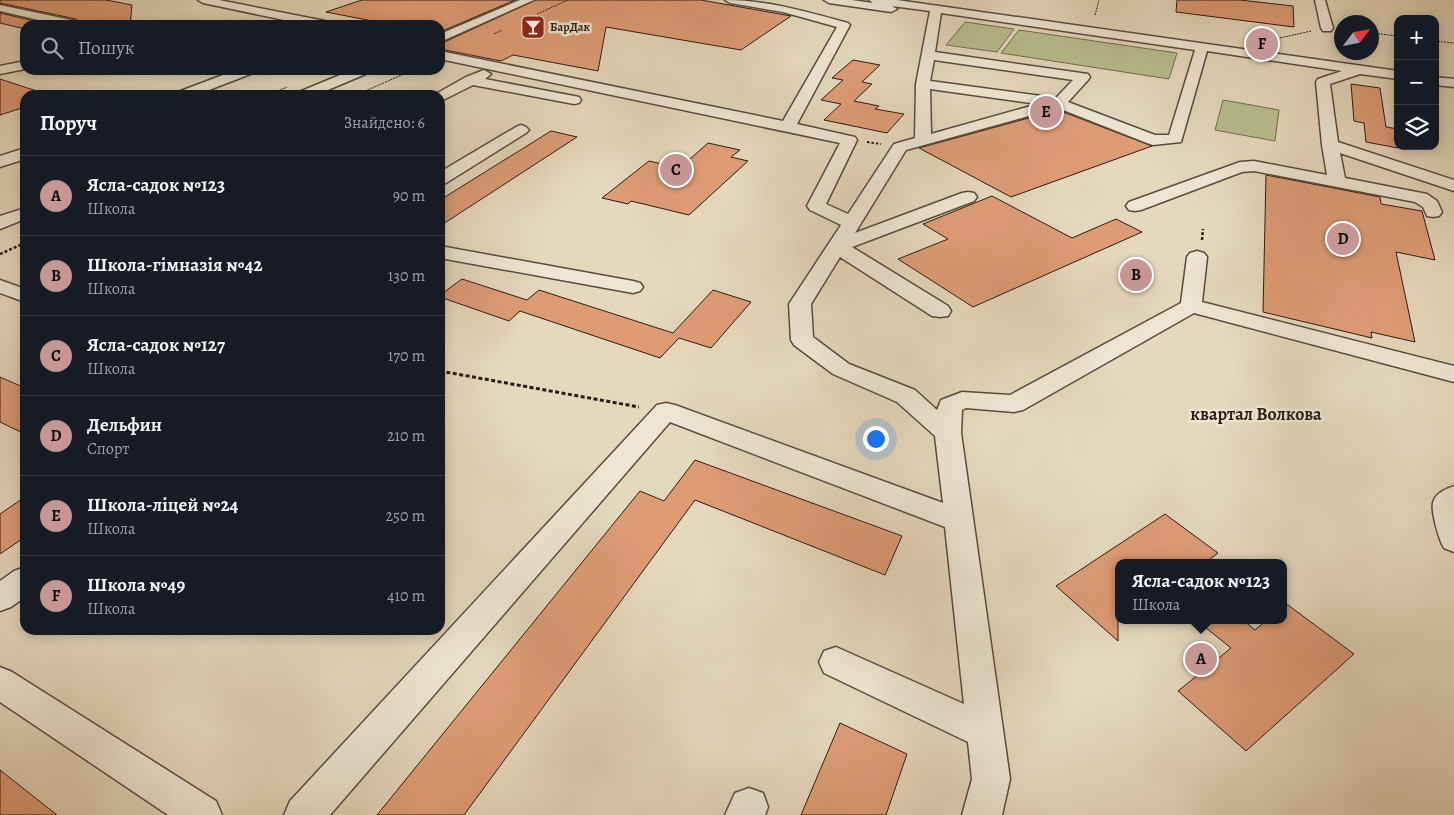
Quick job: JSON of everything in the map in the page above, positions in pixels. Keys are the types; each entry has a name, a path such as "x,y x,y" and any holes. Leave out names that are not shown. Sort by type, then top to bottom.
{"street":[{"path":"203,0 298,20"},
{"path":"445,36 529,0"},
{"path":"730,0 784,9 844,25 788,126"},
{"path":"784,9 802,0"},
{"path":"829,0 1202,47 1394,74"},
{"path":"874,0 935,12"},
{"path":"1320,0 1327,28"},
{"path":"0,8 54,20"},
{"path":"935,12 912,144 852,223 800,304 802,340 842,369 906,396 948,433"},
{"path":"257,20 277,16"},
{"path":"922,84 1059,103 1153,140 1175,139 1202,47"},
{"path":"912,144 1059,103 1083,77 928,55"},
{"path":"445,56 850,140 816,206 852,223"},
{"path":"0,64 19,66"},
{"path":"0,70 19,66"},
{"path":"445,93 497,67"},
{"path":"1337,182 1330,145 1323,82 1360,70"},
{"path":"197,90 235,75"},
{"path":"316,90 351,75"},
{"path":"470,80 584,102"},
{"path":"1439,81 1454,83"},
{"path":"445,176 521,130"},
{"path":"1330,145 1454,186"},
{"path":"0,162 20,155"},
{"path":"1134,206 1240,167 1254,166 1420,198 1431,205 1433,212"},
{"path":"837,246 968,197"},
{"path":"0,223 20,214"},
{"path":"837,246 940,311"},
{"path":"445,253 633,287"},
{"path":"1191,306 1197,257"},
{"path":"0,286 20,294"},
{"path":"982,815 991,779 948,433 950,406 962,400 1014,404 1191,306 1454,374"},
{"path":"304,815 666,412 958,520"},
{"path":"1454,497 1447,503 1454,540"},
{"path":"0,598 20,584"},
{"path":"836,662 985,732"},
{"path":"0,683 202,815"}],"path":[{"path":"1272,57 1271,40 1327,28"},
{"path":"1379,34 1394,36"},
{"path":"1439,41 1454,43"},
{"path":"368,90 402,75"},
{"path":"850,140 912,144"},
{"path":"0,254 20,245"},
{"path":"445,372 666,412"}],"green space":[{"path":"965,22 1014,29 997,52 946,45"},
{"path":"1019,30 1177,53 1169,79 1001,53"},
{"path":"1223,100 1279,110 1275,141 1215,130"}],"building":[{"path":"0,0 106,0 132,5 130,20 77,20 0,3"},
{"path":"362,0 515,0 445,30 445,20 367,20 326,12"},
{"path":"536,0 701,0 791,16 741,50 606,27 598,71 513,55 501,61 445,50 445,42"},
{"path":"1177,0 1240,0 1293,6 1294,27 1176,12"},
{"path":"0,13 30,20 20,20 20,28 0,23"},
{"path":"853,60 880,65 862,82 872,84 854,101 879,106 875,109 904,114 887,133 824,120 841,104 821,100 843,80 832,78"},
{"path":"0,79 34,90 20,90 20,109 0,115"},
{"path":"1351,84 1380,88 1386,127 1394,128 1394,147 1366,142 1364,123 1354,121"},
{"path":"1058,110 1152,146 1011,197 919,148"},
{"path":"551,131 577,137 445,223 445,197"},
{"path":"708,143 740,150 731,157 748,161 689,215 631,201 628,204 602,198 649,161 680,168"},
{"path":"1266,175 1380,197 1381,204 1422,211 1435,260 1396,252 1415,342 1371,332 1372,338 1263,312"},
{"path":"992,196 1072,238 1116,219 1142,232 973,307 898,259 948,239 923,224"},
{"path":"462,279 527,300 539,290 673,333 713,290 751,302 711,348 679,338 660,358 520,311 509,321 445,299 445,291"},
{"path":"0,377 20,386 20,432 0,422"},
{"path":"695,460 902,536 885,575 695,500 464,815 377,815 640,491 664,501"},
{"path":"20,500 20,540 0,554 0,514"},
{"path":"1165,514 1218,553 1210,559 1115,559 1115,624 1118,624 1118,641 1056,586"},
{"path":"1287,604 1354,654 1246,751 1178,691 1231,648 1201,624 1248,624 1255,630 1262,624 1287,624"},
{"path":"840,723 907,754 886,815 801,815"},
{"path":"0,770 57,815 0,815"}],"place":[{"name":"БарДак","path":"533,27"},
{"name":"Школа №49","path":"1262,44"},
{"name":"Школа-ліцей №24","path":"1046,112"},
{"name":"Ясла-садок №127","path":"676,170"},
{"name":"Дельфин","path":"1343,239"},
{"name":"Школа-гімназія №42","path":"1136,275"},
{"name":"Ясла-садок №123","path":"1201,659"}],"district":[{"name":"квартал Волкова","path":"1256,414"}]}
